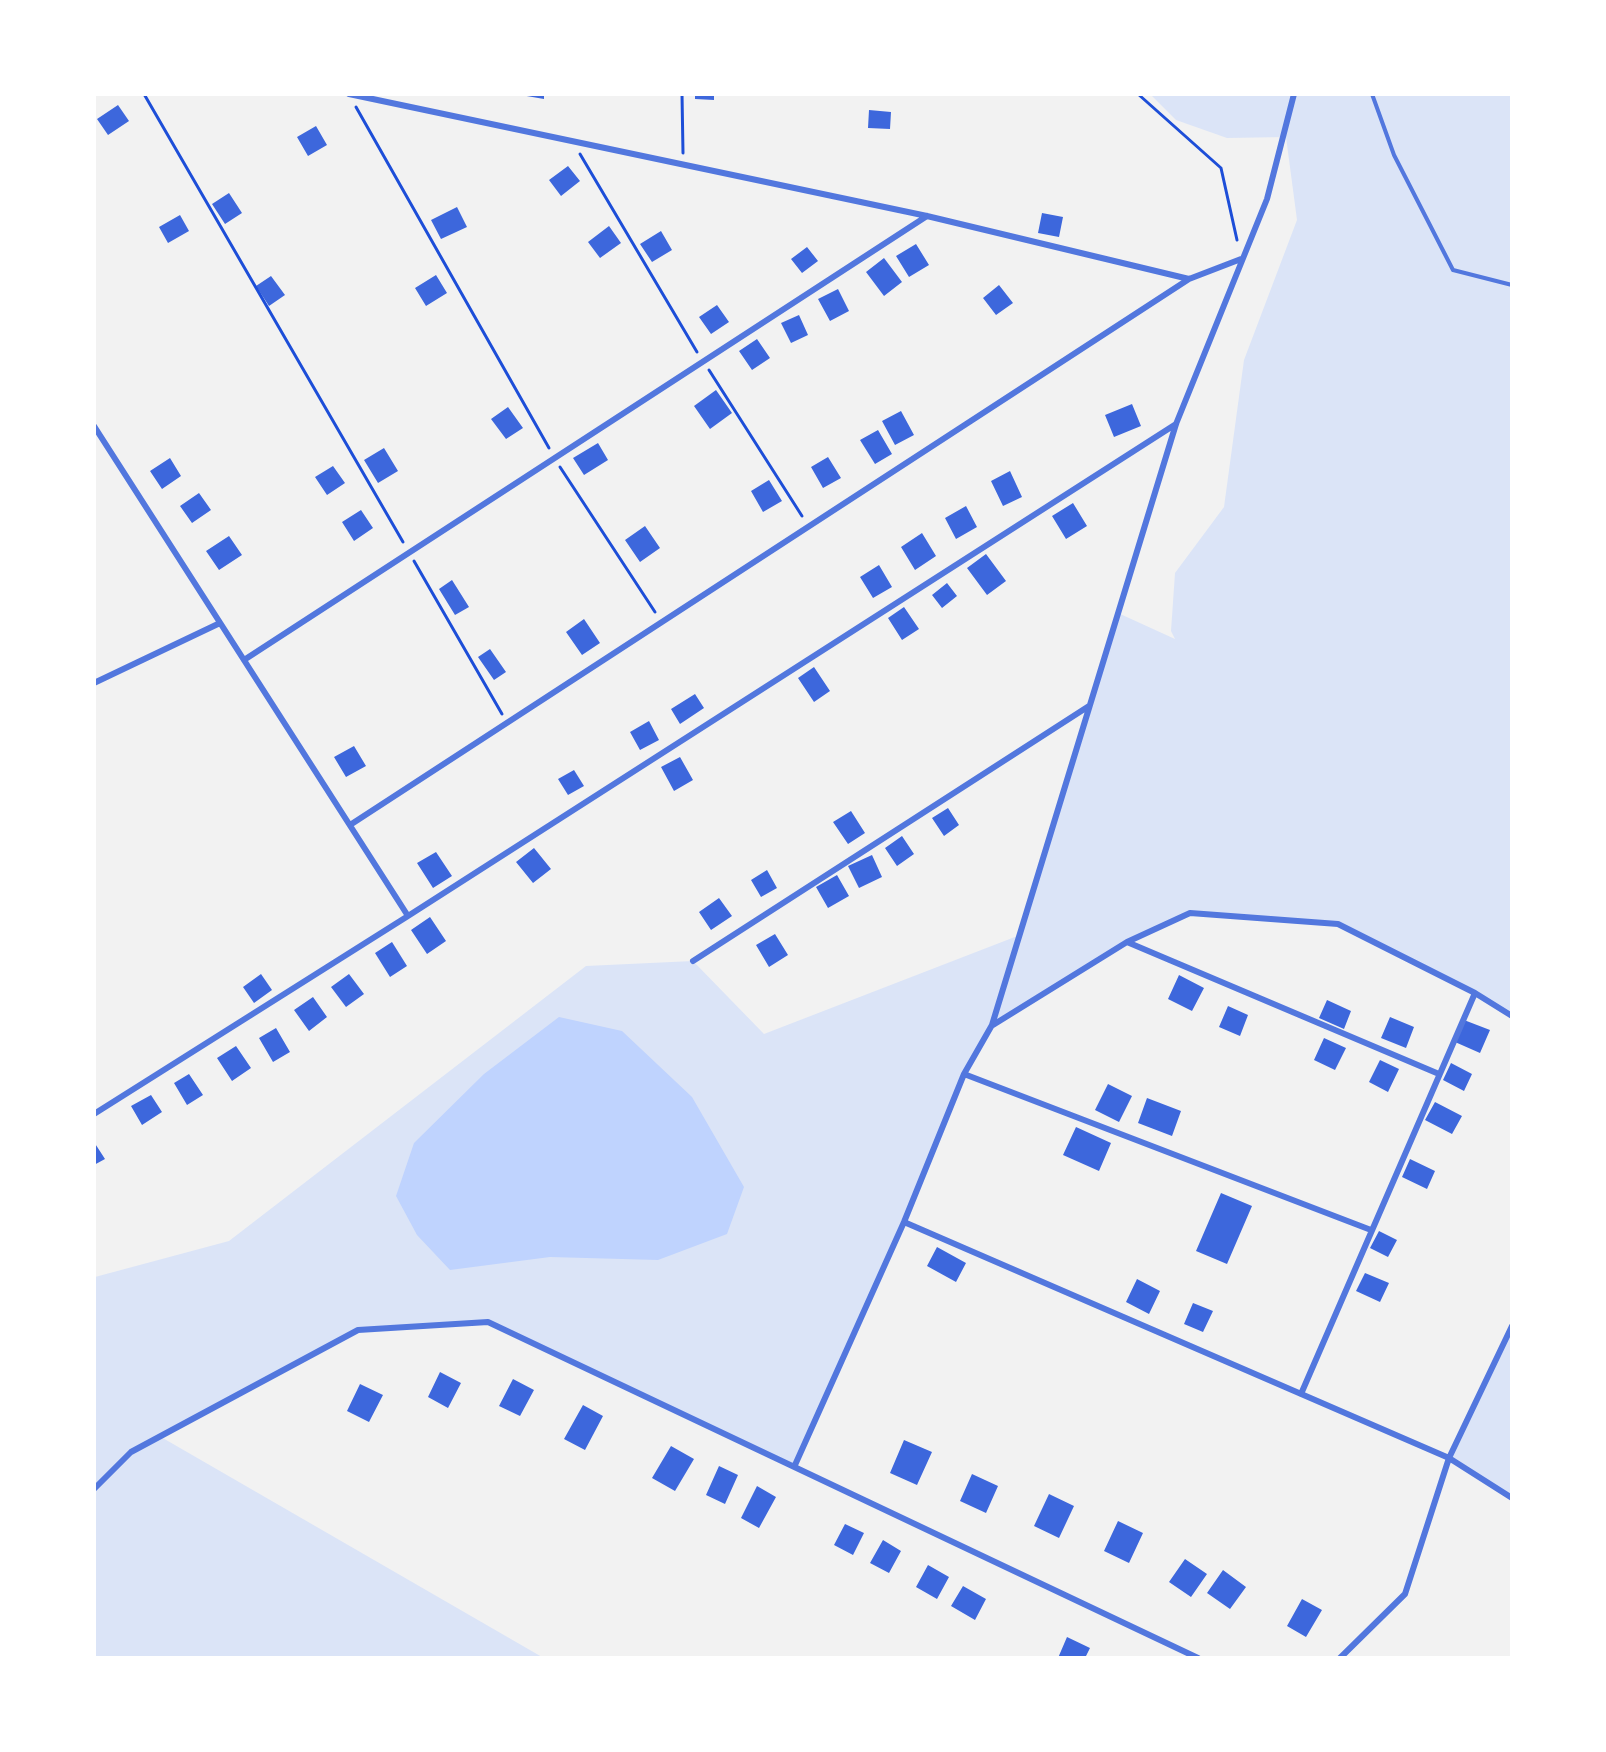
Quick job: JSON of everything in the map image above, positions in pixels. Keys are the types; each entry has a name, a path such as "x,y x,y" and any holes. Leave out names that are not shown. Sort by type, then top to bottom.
{"street":[{"path":"349,94 927,216 1189,279"},
{"path":"795,1465 904,1222 964,1074 992,1025 1176,424 1267,199 1294,94"},
{"path":"244,660 927,216"},
{"path":"350,825 1189,279 1241,260"},
{"path":"94,1113 408,916 1176,424"},
{"path":"94,426 408,916"},
{"path":"94,682 220,623"},
{"path":"693,961 1090,706"},
{"path":"992,1025 1126,942 1190,913 1338,924 1475,993 1512,1016"},
{"path":"1126,942 1439,1074"},
{"path":"1301,1394 1475,993"},
{"path":"964,1074 1371,1230"},
{"path":"904,1222 1449,1458 1512,1498"},
{"path":"94,1489 131,1452 358,1330 488,1322 795,1465 1198,1658"},
{"path":"1340,1658 1405,1594 1449,1458 1512,1326"}],"lane":[{"path":"1372,94 1394,155 1453,270 1512,285"}],"path":[{"path":"144,94 507,723"},
{"path":"682,94 684,165"},
{"path":"1138,94 1221,168 1241,260"},
{"path":"355,105 555,458 662,622"},
{"path":"573,142 703,362 809,526"}],"shaded area":[{"path":"1151,95 1511,95 1511,1016 1475,993 1338,924 1190,913 1127,942 992,1025 964,1074 904,1222 795,1465 488,1322 358,1330 161,1437 542,1657 95,1658 95,1277 229,1241 586,966 693,961 764,1034 1020,935 1118,613 1175,639 1171,631 1175,573 1224,507 1244,360 1297,220 1286,137 1227,138 1176,120"},
{"path":"1511,1326 1511,1498 1449,1458"}],"water":[{"path":"559,1017 622,1031 692,1097 744,1187 727,1234 658,1260 550,1257 450,1270 417,1235 396,1196 414,1143 484,1074"}],"building":[{"path":"515,94 544,94 544,99"},
{"path":"695,94 714,94 714,100 695,99"},
{"path":"118,105 129,121 108,135 97,119"},
{"path":"869,110 891,112 890,129 868,128"},
{"path":"316,126 327,145 308,156 297,137"},
{"path":"568,166 580,181 561,196 549,180"},
{"path":"229,193 242,213 225,224 212,204"},
{"path":"457,207 467,227 441,239 431,220"},
{"path":"1042,213 1063,217 1059,237 1038,233"},
{"path":"180,215 189,231 168,243 159,227"},
{"path":"609,226 621,243 600,258 588,242"},
{"path":"661,231 672,250 652,262 640,244"},
{"path":"916,244 929,265 909,277 896,256"},
{"path":"807,247 818,261 802,273 791,259"},
{"path":"884,258 902,282 884,296 866,272"},
{"path":"436,275 447,293 426,306 415,288"},
{"path":"271,276 285,295 269,306 256,286"},
{"path":"999,285 1013,303 996,315 983,298"},
{"path":"838,289 849,311 830,321 818,299"},
{"path":"717,305 729,322 711,334 699,317"},
{"path":"799,315 808,335 791,343 781,323"},
{"path":"757,339 770,358 752,370 739,351"},
{"path":"716,390 732,413 710,429 694,406"},
{"path":"1132,404 1141,426 1114,437 1105,415"},
{"path":"508,407 523,428 506,439 491,419"},
{"path":"901,411 914,435 895,445 882,421"},
{"path":"878,430 892,454 875,464 860,440"},
{"path":"598,443 608,460 584,475 573,458"},
{"path":"384,448 398,471 378,483 364,460"},
{"path":"828,457 841,478 823,488 811,467"},
{"path":"170,458 181,476 162,489 150,471"},
{"path":"333,466 345,483 327,495 315,477"},
{"path":"1010,471 1022,497 1003,506 991,481"},
{"path":"769,480 782,501 763,512 751,491"},
{"path":"199,493 211,510 192,523 180,506"},
{"path":"1073,503 1087,526 1066,539 1052,516"},
{"path":"966,506 977,527 956,539 945,518"},
{"path":"361,510 373,528 354,541 342,522"},
{"path":"645,526 660,548 640,562 625,540"},
{"path":"922,533 936,556 915,570 901,547"},
{"path":"229,536 242,555 219,570 206,551"},
{"path":"986,554 1006,581 987,595 967,568"},
{"path":"879,565 892,587 873,598 860,577"},
{"path":"452,580 469,607 455,615 439,589"},
{"path":"947,583 957,596 942,608 932,595"},
{"path":"904,607 919,629 902,640 888,618"},
{"path":"584,619 600,643 582,655 566,632"},
{"path":"490,649 506,672 494,680 478,657"},
{"path":"814,667 830,691 814,702 798,678"},
{"path":"695,694 704,708 680,724 671,709"},
{"path":"649,721 659,740 640,750 630,732"},
{"path":"354,746 366,766 346,777 334,757"},
{"path":"680,757 693,780 674,791 661,767"},
{"path":"574,770 584,786 568,795 558,779"},
{"path":"948,808 959,825 944,836 932,818"},
{"path":"851,811 865,833 848,844 833,822"},
{"path":"902,836 914,854 897,866 885,848"},
{"path":"534,848 551,869 533,883 516,862"},
{"path":"436,852 452,876 433,888 417,863"},
{"path":"872,855 882,877 859,888 848,866"},
{"path":"767,870 777,888 761,897 751,880"},
{"path":"837,875 849,896 828,908 816,887"},
{"path":"719,898 732,916 711,930 699,912"},
{"path":"430,917 446,941 427,954 411,930"},
{"path":"775,934 788,955 769,967 756,945"},
{"path":"392,942 407,966 390,977 375,953"},
{"path":"261,974 272,990 254,1003 243,987"},
{"path":"349,974 364,994 346,1007 331,987"},
{"path":"1179,975 1204,988 1192,1011 1168,999"},
{"path":"313,997 327,1017 309,1031 294,1010"},
{"path":"1327,1000 1351,1011 1344,1029 1319,1018"},
{"path":"1228,1006 1248,1015 1240,1036 1219,1027"},
{"path":"1390,1017 1414,1027 1406,1048 1381,1038"},
{"path":"1464,1020 1490,1030 1480,1053 1455,1042"},
{"path":"276,1028 290,1052 273,1062 259,1038"},
{"path":"1324,1038 1346,1048 1335,1070 1314,1060"},
{"path":"236,1046 251,1068 232,1081 217,1058"},
{"path":"1380,1060 1399,1069 1388,1092 1369,1082"},
{"path":"1451,1063 1472,1074 1464,1091 1443,1080"},
{"path":"189,1074 203,1095 187,1105 174,1083"},
{"path":"1108,1084 1132,1096 1119,1122 1095,1110"},
{"path":"151,1095 162,1112 142,1125 131,1106"},
{"path":"1147,1098 1181,1111 1172,1136 1138,1123"},
{"path":"1435,1102 1462,1116 1452,1134 1425,1120"},
{"path":"1076,1127 1111,1143 1099,1171 1063,1155"},
{"path":"94,1142 105,1159 94,1165"},
{"path":"1410,1159 1435,1171 1427,1189 1402,1177"},
{"path":"1221,1193 1252,1206 1227,1264 1196,1251"},
{"path":"1379,1231 1397,1240 1388,1257 1370,1248"},
{"path":"937,1247 966,1263 956,1282 927,1266"},
{"path":"1365,1273 1389,1283 1380,1302 1356,1291"},
{"path":"1137,1279 1160,1291 1149,1314 1126,1302"},
{"path":"1193,1303 1213,1311 1203,1332 1184,1324"},
{"path":"440,1372 461,1383 448,1408 428,1397"},
{"path":"513,1379 534,1390 520,1416 499,1406"},
{"path":"360,1384 383,1395 369,1422 347,1411"},
{"path":"583,1405 603,1416 585,1450 564,1439"},
{"path":"904,1440 932,1452 917,1485 890,1473"},
{"path":"671,1446 694,1459 675,1491 652,1478"},
{"path":"719,1466 738,1475 725,1504 706,1495"},
{"path":"972,1474 998,1486 986,1513 960,1501"},
{"path":"757,1486 776,1497 759,1528 741,1518"},
{"path":"1049,1494 1074,1506 1059,1538 1034,1526"},
{"path":"1118,1521 1143,1533 1129,1563 1104,1551"},
{"path":"845,1524 864,1533 853,1555 834,1545"},
{"path":"883,1540 901,1551 889,1573 870,1563"},
{"path":"1185,1559 1207,1574 1191,1597 1169,1582"},
{"path":"928,1565 949,1577 937,1599 916,1587"},
{"path":"1223,1570 1246,1587 1230,1609 1207,1593"},
{"path":"963,1586 986,1599 975,1620 951,1606"},
{"path":"1302,1599 1322,1610 1306,1637 1287,1626"},
{"path":"1067,1637 1090,1648 1085,1658 1058,1658"}]}
